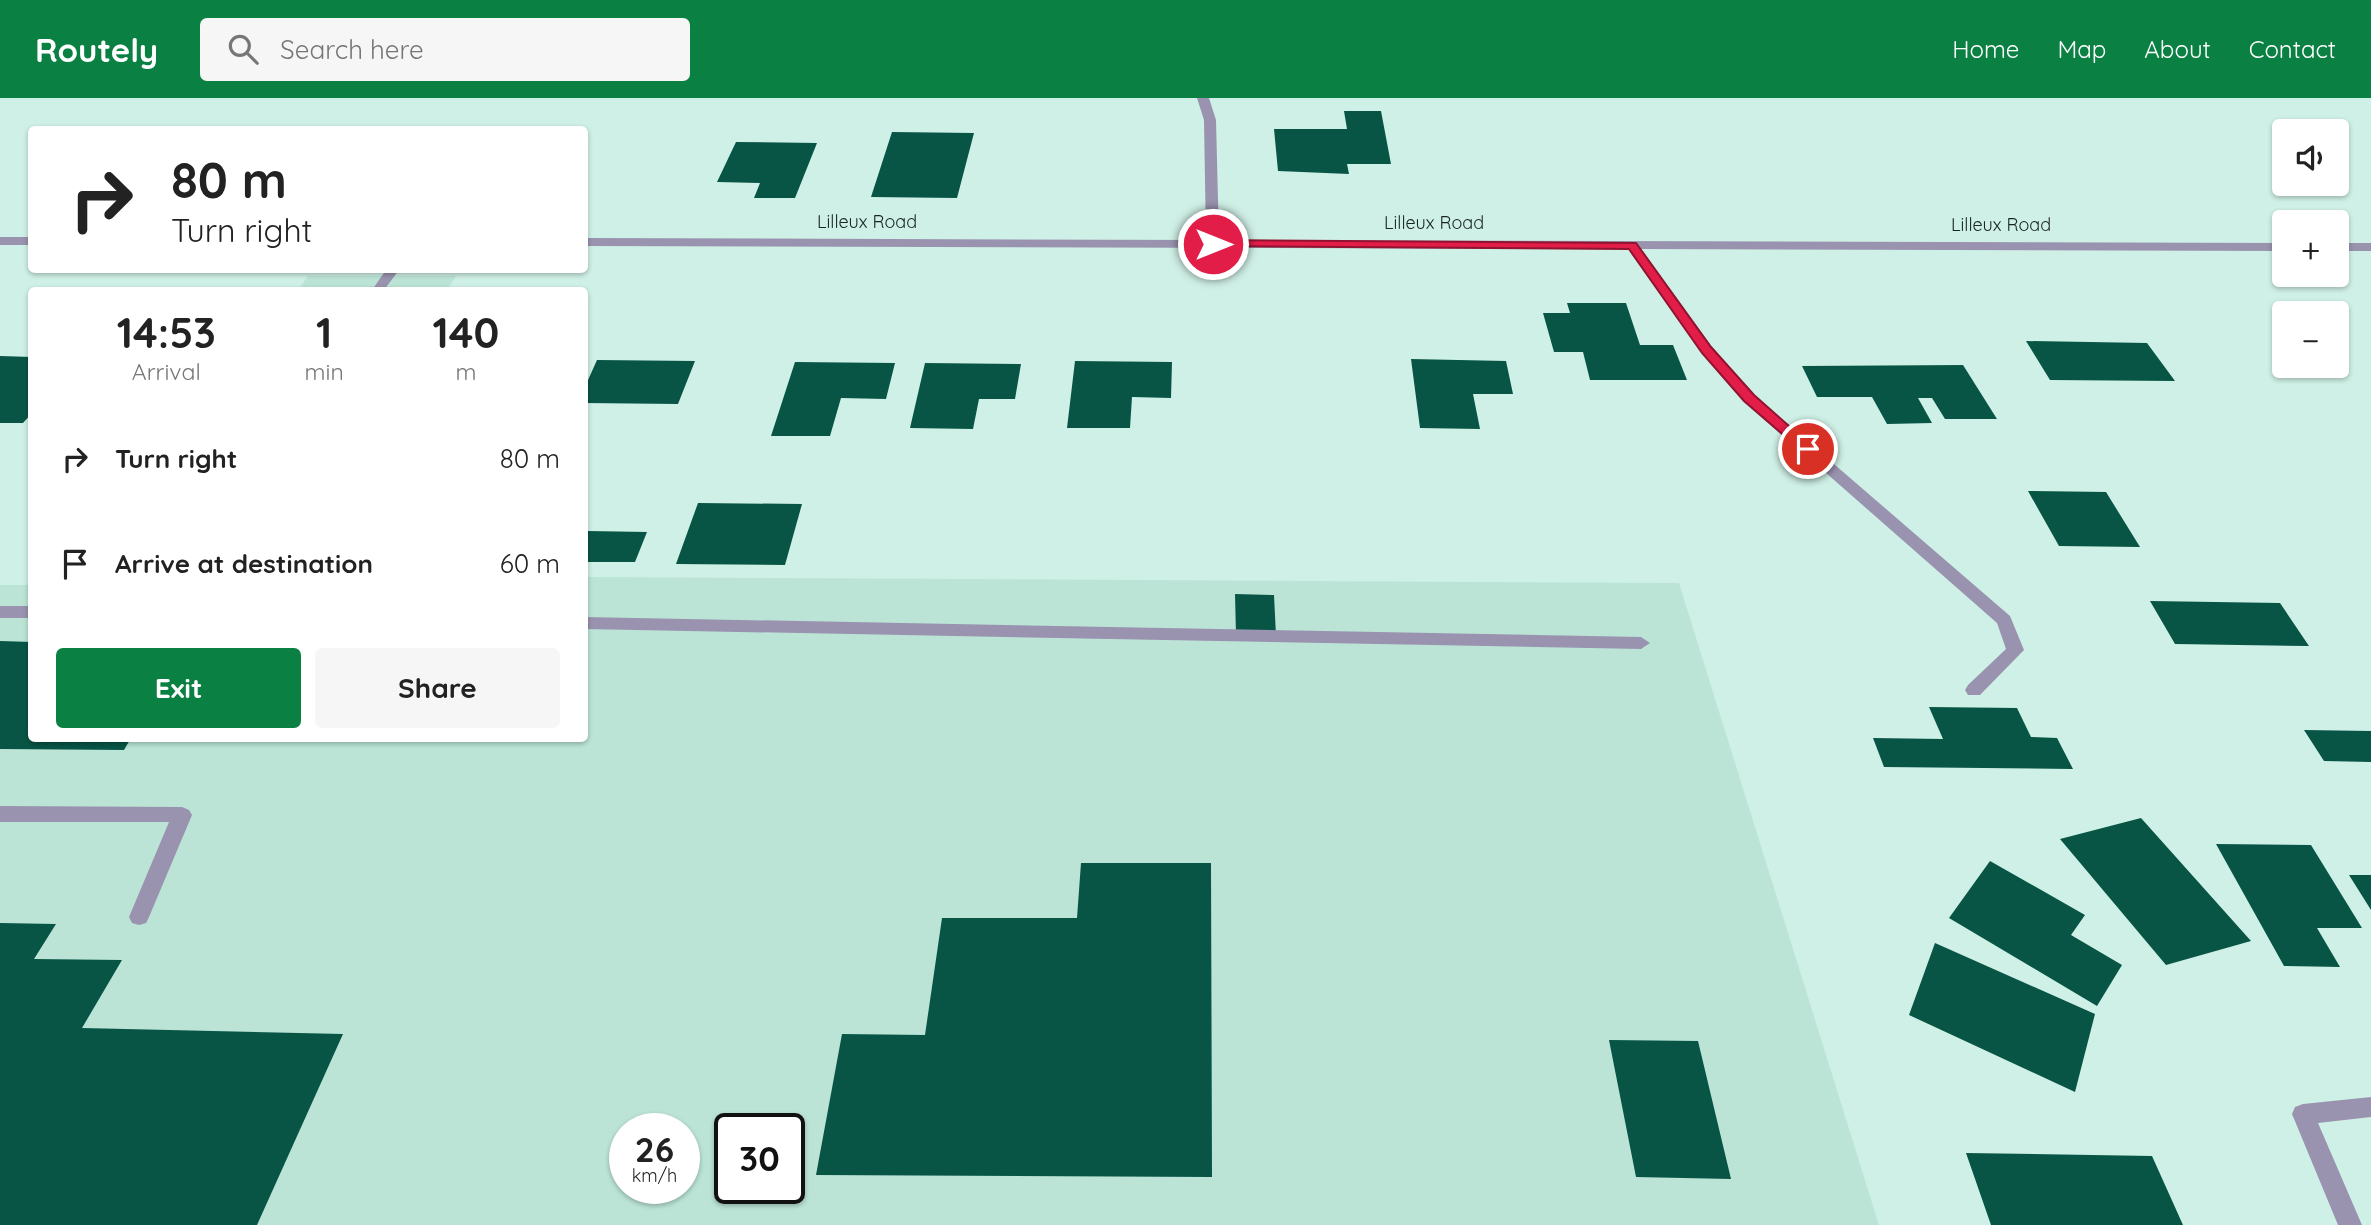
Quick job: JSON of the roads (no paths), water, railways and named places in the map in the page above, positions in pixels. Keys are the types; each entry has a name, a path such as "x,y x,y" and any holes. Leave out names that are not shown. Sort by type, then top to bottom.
{"street":[{"path":"1203,98 1210,120 1213,244"},
{"path":"0,241 28,241"},
{"name":"Lilleux Road","path":"588,242 2272,247"},
{"path":"1632,245 1707,350 1749,398 2004,620 2015,650 1974,690"},
{"path":"2349,247 2371,247"},
{"path":"0,612 28,612"},
{"path":"588,622 1642,643"},
{"path":"0,814 182,815 139,917"},
{"path":"2350,1225 2304,1114 2371,1107"}]}
